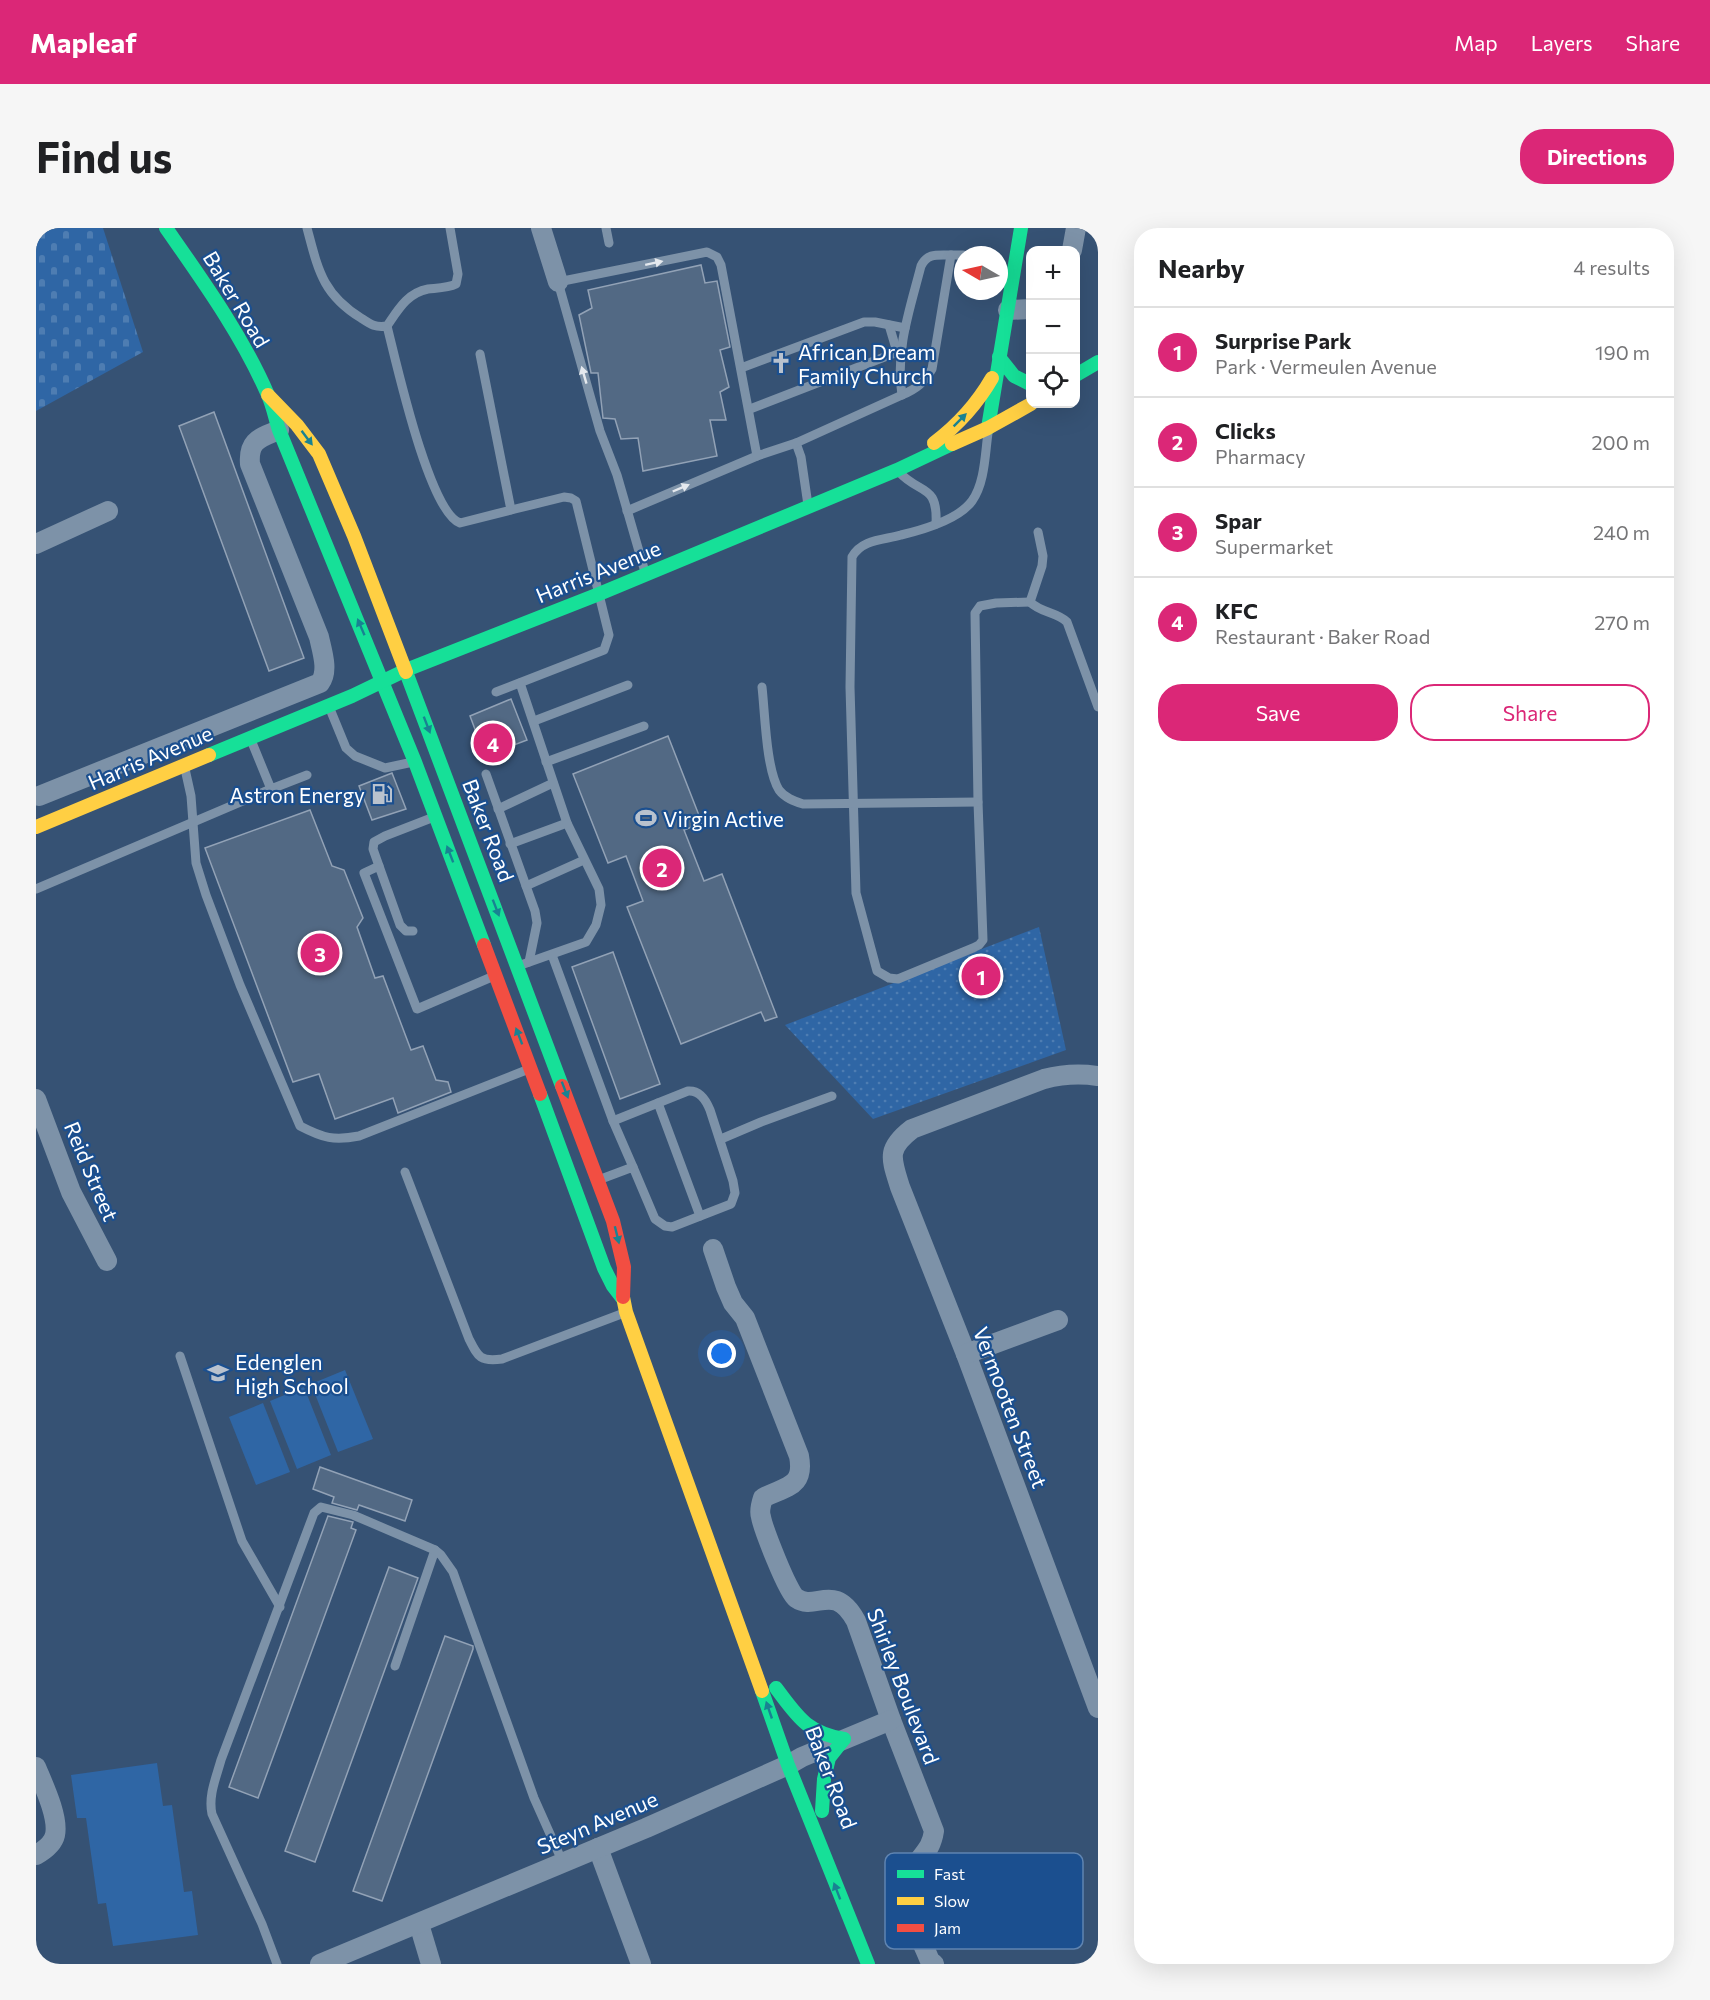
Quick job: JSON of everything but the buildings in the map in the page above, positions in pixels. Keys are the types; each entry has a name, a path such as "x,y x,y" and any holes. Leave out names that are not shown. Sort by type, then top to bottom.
{"main road":[{"name":"Baker Road","path":"165,228 214,297 268,395 279,430 436,816 604,1268 624,1306 671,1441 736,1615 824,1816 826,1766 829,1758 844,1739"},
{"path":"988,428 1008,309 1012,256 1021,228"},
{"path":"999,359 1014,376 1026,382"},
{"path":"918,460 977,403 992,378 999,359"},
{"path":"1080,373 1098,362"},
{"name":"Baker Road","path":"268,395 297,425 319,454 354,536 523,964 613,1221 624,1267 624,1306"},
{"name":"Harris Avenue","path":"43,824 328,706 406,670 599,594 897,470 988,428 1026,407"},
{"name":"Baker Road","path":"736,1615 758,1641"},
{"name":"Baker Road","path":"770,1671 792,1729"},
{"path":"776,1688 806,1726 825,1737 844,1739"},
{"name":"Baker Road","path":"801,1763 868,1964"},
{"name":"Baker Road","path":"834,1842 855,1902 868,1964"}],"street":[{"path":"541,228 558,282"},
{"path":"1073,246 1076,228"},
{"path":"1008,309 1026,309"},
{"path":"43,824 38,791 247,713 320,683 322,680 324,667 319,637 250,464 249,455 258,438 279,430"},
{"path":"36,544 108,511"},
{"name":"Vermooten Street","path":"1098,1076 1080,1073 1044,1079 912,1129 895,1144 893,1152 893,1166 900,1187 966,1354 1098,1708"},
{"name":"Reid Street","path":"36,1099 71,1192 107,1261"},
{"name":"Shirley Boulevard","path":"712,1249 726,1287 745,1318 760,1353 799,1456 801,1468 798,1480 763,1498 760,1516 789,1591 803,1601 827,1599 840,1602 849,1609 856,1621 934,1831 932,1843 925,1853"},
{"path":"966,1354 1058,1320"},
{"name":"Steyn Avenue","path":"320,1964 801,1763 844,1739 891,1720"},
{"path":"36,1767 55,1821 55,1836 43,1850"},
{"path":"598,1848 641,1964"},
{"path":"420,1924 431,1964"},
{"name":"Shirley Boulevard","path":"925,1949 930,1961 934,1964"}],"lane":[{"path":"307,228 320,274 330,292 352,313 380,328 387,326 407,297 426,290 456,284 458,274 450,228"},
{"path":"606,228 609,243"},
{"path":"645,574 617,475 600,431 558,282 710,252 717,257 722,265 757,456"},
{"path":"627,511 757,456 796,443 919,386 926,380 932,369 951,255 930,255 924,260 898,351"},
{"path":"741,368 864,322 905,328"},
{"path":"889,325 898,351 902,395"},
{"path":"387,326 430,478 454,521 462,523 564,497 576,501 609,630 606,647 496,692"},
{"path":"750,409 898,351"},
{"path":"480,354 511,510"},
{"path":"988,428 981,481 974,499 962,510 936,524 901,536 865,543 852,557 853,595 850,642 856,893 877,971 894,979 977,946 984,940 978,802 975,613 980,606 1030,602 1039,609 1061,617 1067,622 1098,707"},
{"path":"796,443 801,457 809,507"},
{"path":"897,470 905,479 932,496 936,510 936,524"},
{"path":"1030,602 1042,566 1038,532"},
{"path":"380,867 364,873 417,1009 523,964 586,942 598,920 601,898 596,882 567,822 520,683"},
{"path":"534,721 628,685"},
{"path":"762,687 774,778 781,792 788,798 803,804 978,802"},
{"path":"328,706 346,748 355,756 385,768 415,762"},
{"path":"546,762 644,726"},
{"path":"250,738 271,789"},
{"path":"184,765 194,821 196,863 206,895 240,984 300,1126 319,1136 332,1139 359,1136 531,1068"},
{"path":"486,774 537,923 523,964"},
{"path":"36,889 307,775"},
{"path":"498,809 553,783"},
{"path":"413,931 406,931 400,925 373,849 374,842 436,816"},
{"path":"510,844 567,822"},
{"path":"526,886 584,860"},
{"path":"552,955 613,1121 655,1219 660,1224 672,1227 731,1204 735,1197 733,1180 721,1139 708,1104 696,1092 691,1091 613,1121"},
{"path":"721,1139 832,1096"},
{"path":"658,1103 700,1216"},
{"path":"576,1189 633,1167"},
{"path":"405,1172 469,1339 478,1356 483,1359 502,1359 624,1306"},
{"path":"180,1356 242,1541 280,1607"},
{"path":"276,1964 262,1924 210,1806 221,1760 314,1513 321,1508 353,1515 435,1550 453,1572 534,1798 563,1863"},
{"path":"395,1666 435,1550"}],"green space":[{"path":"36,228 103,228 143,352 36,411"},
{"path":"1039,927 1066,1050 873,1119 785,1025"},
{"path":"345,1370 373,1439 338,1452 311,1384"},
{"path":"304,1387 331,1455 297,1469 270,1401"},
{"path":"263,1403 290,1472 256,1485 229,1417"},
{"path":"157,1763 163,1806 172,1805 184,1892 192,1891 198,1935 113,1946 106,1903 98,1904 86,1818 77,1818 71,1775"}],"traffic: fast":[{"path":"166,228 234,330 268,395 279,430 415,762 484,945"},
{"path":"988,428 1021,228"},
{"path":"999,357 1014,376 1026,382"},
{"path":"1080,373 1098,362"},
{"path":"209,755 352,696 406,670 599,594 897,470 952,444"},
{"path":"406,672 562,1086"},
{"path":"540,1094 604,1268 623,1299"},
{"path":"776,1688 804,1722 820,1732 844,1739"},
{"path":"762,1691 788,1765 868,1964"},
{"path":"822,1811 824,1779 829,1758 844,1739"}],"traffic: slow":[{"path":"934,443 966,414 992,378"},
{"path":"268,395 297,425 319,454 354,536 406,672"},
{"path":"952,444 988,428 1026,407"},
{"path":"36,827 209,755"},
{"path":"623,1297 626,1312 762,1691"}],"traffic: jam":[{"path":"484,945 540,1094"},
{"path":"562,1086 613,1221 624,1267 623,1297"}],"place":[{"name":"African Dream Family Church","path":"781,363"},
{"name":"KFC","path":"493,743"},
{"name":"Astron Energy","path":"382,794"},
{"name":"Virgin Active","path":"646,818"},
{"name":"Clicks","path":"662,868"},
{"name":"Spar","path":"320,953"},
{"name":"Surprise Park","path":"981,976"},
{"name":"Edenglen High School","path":"218,1373"}]}
